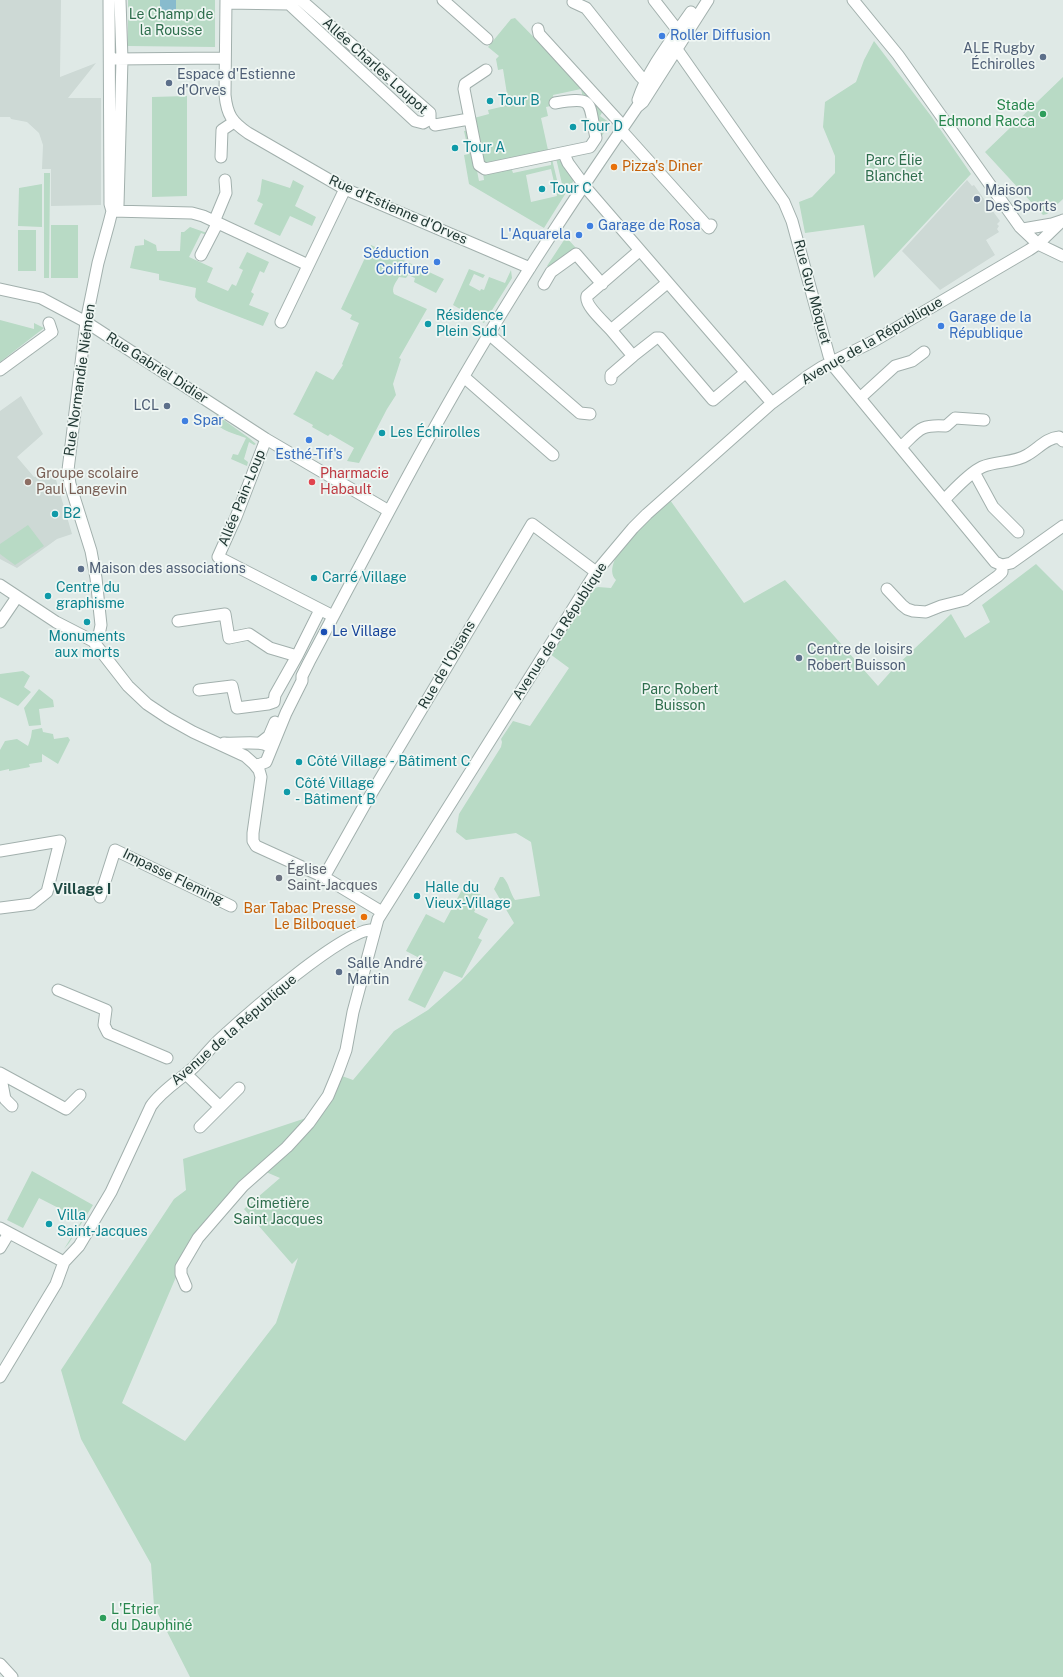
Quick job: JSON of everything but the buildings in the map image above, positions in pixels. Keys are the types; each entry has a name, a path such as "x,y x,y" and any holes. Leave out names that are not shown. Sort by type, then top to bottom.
{"street":[{"name":"Rue Normandie Niémen","path":"109,0 110,204 112,211"},
{"name":"Rue Normandie Niémen","path":"93,641 99,635 101,625 96,578 91,551 68,470 86,322 98,263 112,211 118,205 122,59 120,0"},
{"name":"Allée Charles Loupot","path":"226,2 291,2 416,121 423,123 430,119 430,112 302,0"},
{"path":"443,0 487,39"},
{"path":"654,0 681,34"},
{"path":"270,757 263,764 252,762 249,757 249,749 271,733 281,707 296,681 302,676 389,511 489,334 584,185 622,128 637,107 643,102 649,85 681,34 700,0"},
{"path":"681,34 708,0"},
{"path":"853,0 898,55 1023,229 1038,244 1063,256"},
{"name":"Rue d'Estienne d'Orves","path":"226,2 224,58 226,103 234,122 248,133 345,189 530,268"},
{"path":"573,2 586,8 649,85"},
{"path":"538,29 538,34 709,228 711,225"},
{"name":"Rue Guy Môquet","path":"674,45 784,202 792,221 832,362 995,562 1002,565"},
{"path":"109,59 224,58"},
{"path":"486,70 465,84 464,89 479,165 485,169 564,154 590,147 596,138 590,106 584,100 555,103"},
{"path":"435,125 469,119"},
{"path":"221,157 222,130 234,122"},
{"path":"564,154 568,164 584,185 639,251 772,403"},
{"path":"201,255 216,226 216,221 226,193 225,180"},
{"path":"281,322 345,189"},
{"path":"112,211 192,213 216,221 308,265"},
{"path":"1023,229 1052,224 1063,220"},
{"name":"Avenue de la République","path":"64,1262 79,1246 111,1192 151,1106 158,1096 186,1074 232,1029 318,958 357,934 366,930 374,930 382,912 596,572 633,528 772,403 808,376 874,341 1038,244 1063,220"},
{"path":"633,356 587,302 587,296 639,251"},
{"path":"544,284 551,272 576,254 602,284"},
{"path":"611,330 667,283"},
{"name":"Rue Gabriel Didier","path":"0,289 40,298 86,322 266,439 389,511"},
{"path":"0,370 52,332 49,323"},
{"path":"489,334 580,413 590,414"},
{"path":"611,379 610,375 656,338 660,338 713,400 745,373"},
{"path":"860,398 895,366 912,361 924,352"},
{"path":"464,377 553,456"},
{"path":"901,447 924,426 946,426 955,418 984,420"},
{"path":"944,500 974,472 982,467 1026,456 1048,440 1059,437 1063,440"},
{"name":"Allée Pain-Loup","path":"266,439 236,518 218,557 320,610"},
{"path":"974,472 993,507 1018,532"},
{"name":"Rue de l'Oisans","path":"324,877 364,806 532,524 596,572"},
{"path":"887,589 902,605 913,611 926,612 941,606 965,600 998,576 1002,572 1002,565 1014,562 1063,526"},
{"path":"0,585 56,622 93,641 128,686 147,704 193,732 245,756 252,762 259,770 261,776 253,833 253,841 256,846 324,877 382,912"},
{"path":"0,622 17,596"},
{"path":"260,787 270,757 281,707 275,695 320,610 333,616"},
{"path":"178,621 224,614 229,638 249,634 270,648 297,656"},
{"path":"199,690 232,686 237,708 268,704 281,707"},
{"path":"216,742 234,744 264,744 269,748 270,757"},
{"path":"0,851 60,841 47,892 32,904 0,908"},
{"name":"Impasse Fleming","path":"100,898 115,850 231,906"},
{"path":"186,1286 181,1274 181,1268 198,1238 243,1186 287,1147 309,1123 328,1096 346,1050 353,1012 374,930"},
{"path":"58,990 106,1010 104,1025 108,1033 167,1058"},
{"path":"0,1072 66,1109 80,1094"},
{"path":"0,1072 5,1099 12,1106"},
{"path":"186,1074 220,1107"},
{"path":"200,1127 239,1088"},
{"path":"0,1248 4,1230 64,1262 56,1284 0,1378"},
{"path":"0,1664 12,1677"}],"shaded area":[{"path":"0,0 61,0 60,77 96,63 68,98 101,98 101,205 51,206 51,169 42,169 43,145 39,133 27,122 11,119 10,117 0,117"},
{"path":"967,180 972,186 974,185 1000,221 997,224 999,226 997,229 999,232 986,240 995,255 940,290 902,251"},
{"name":"Groupe scolaire Paul Langevin","path":"21,396 43,434 17,457 34,477 54,473 72,534 57,539 17,568 0,559 0,411"}],"green space":[{"name":"Le Champ de la Rousse","path":"128,0 215,0 215,47 128,46"},
{"path":"515,18 604,109 600,116 610,123 600,139 583,98 581,89 553,95 555,105 546,107 548,116 541,118 548,150 486,165 482,162 474,118 489,114 488,110 505,106 503,95 507,94 503,69 498,70 496,59 499,56 488,47 511,19"},
{"name":"Parc Élie Blanchet","path":"874,41 931,116 971,174 874,278 864,225 805,233 799,202 812,197 835,173 835,156 823,127 825,102 856,82 864,60"},
{"name":"Stade Edmond Racca","path":"1063,77 1063,199 1047,214 1043,215 985,152"},
{"path":"187,96 187,196 152,197 152,97"},
{"path":"469,130 479,181 484,180 483,173 511,167 513,173 551,165 552,159 557,180 554,182 551,169 526,175 531,202 557,196 555,186 562,184 556,158 564,165 574,180 544,228 469,184 464,155 469,154 464,131"},
{"path":"44,173 50,173 49,278 44,278"},
{"path":"262,179 290,188 293,180 304,186 295,206 316,217 312,226 290,216 280,236 254,224 263,204 257,201 260,194"},
{"path":"42,184 42,227 18,226 19,188"},
{"path":"51,225 78,225 78,278 51,278"},
{"path":"190,227 207,233 207,235 201,233 189,257 213,268 207,282 228,291 232,284 236,286 243,270 239,268 247,252 269,262 264,273 260,271 251,292 254,294 249,305 269,313 263,326 198,301 195,297 196,288 159,280 159,274 130,268 135,246 144,245 144,239 156,245 157,251 180,251 181,232 184,232"},
{"path":"18,230 36,230 36,271 18,271"},
{"path":"566,237 576,248 551,269 547,266"},
{"path":"371,245 444,279 436,293 414,282 415,278 408,275 406,278 399,277 394,285 394,294 427,309 399,358 401,359 393,384 396,395 387,409 359,463 347,461 354,448 330,434 328,436 312,427 313,425 293,414 316,371 333,380 343,365 342,364 359,323 350,319 352,315 341,309"},
{"path":"469,269 485,275 483,278 474,274 469,285 480,291 481,289 484,290 489,277 505,283 511,270 512,278 484,323 453,305"},
{"path":"0,320 34,329 34,323 44,328 0,362"},
{"path":"217,415 256,444 254,445 249,442 244,459 248,462 247,466 231,459 233,454 238,455 246,438 231,433 217,425 214,417"},
{"path":"670,500 744,603 785,580 878,686 894,668 951,614 965,638 990,622 982,605 1036,564 1063,591 1063,1677 190,1677 154,1606 151,1564 81,1439 61,1370 174,1199 186,1190 183,1159 309,1117 260,1165 194,1235 122,1403 185,1441 276,1323 298,1258 292,1264 244,1209 280,1178 266,1172 342,1076 353,1080 394,1031 428,1010 461,981 514,923 494,889 500,877 505,879 515,900 540,896 531,842 516,833 466,840 456,832 459,814 501,747 501,739 513,721 530,726 569,668 550,654 590,590 598,587 611,588 616,580 612,571 621,549 653,514"},
{"path":"28,525 44,546 15,565 0,554 0,544"},
{"path":"23,671 30,676 24,687 31,692 18,706 0,697 0,674"},
{"path":"39,689 53,700 54,707 39,709 41,725 29,726 24,708"},
{"path":"42,728 43,732 53,734 54,739 68,737 70,740 58,764 42,754 42,762 29,764 30,767 0,771 0,750 5,741 17,739 28,746 32,730"},
{"path":"464,886 483,896 474,912 488,919 478,938 482,940 462,978 444,971 425,1008 408,1000 427,962 406,951 426,914 444,923"},
{"path":"32,1171 93,1205 64,1249 82,1220 39,1198 23,1228 7,1220"}],"water":[{"path":"160,0 176,0 176,16 160,16"}],"place":[{"name":"Roller Diffusion","path":"662,36"},
{"name":"ALE Rugby Échirolles","path":"1043,57"},
{"name":"Espace d'Estienne d'Orves","path":"169,83"},
{"name":"Tour B","path":"490,101"},
{"name":"Stade Edmond Racca","path":"1043,114"},
{"name":"Tour D","path":"573,127"},
{"name":"Tour A","path":"455,148"},
{"name":"Pizza's Diner","path":"614,167"},
{"name":"Tour C","path":"542,189"},
{"name":"Maison Des Sports","path":"977,199"},
{"name":"Garage de Rosa","path":"590,226"},
{"name":"L'Aquarela","path":"579,235"},
{"name":"Séduction Coiffure","path":"437,262"},
{"name":"Résidence Plein Sud 1","path":"428,324"},
{"name":"Garage de la République","path":"941,326"},
{"name":"LCL","path":"167,406"},
{"name":"Spar","path":"185,421"},
{"name":"Les Échirolles","path":"382,433"},
{"name":"Esthé-Tif's","path":"309,440"},
{"name":"Groupe scolaire Paul Langevin","path":"28,482"},
{"name":"Pharmacie Habault","path":"312,482"},
{"name":"B2","path":"55,514"},
{"name":"Maison des associations","path":"81,569"},
{"name":"Carré Village","path":"314,578"},
{"name":"Centre du graphisme","path":"48,596"},
{"name":"Monuments aux morts","path":"87,622"},
{"name":"Le Village","path":"324,632"},
{"name":"Centre de loisirs Robert Buisson","path":"799,658"},
{"name":"Côté Village - Bâtiment C","path":"299,762"},
{"name":"Côté Village - Bâtiment B","path":"287,792"},
{"name":"Église Saint-Jacques","path":"279,878"},
{"name":"Halle du Vieux-Village","path":"417,896"},
{"name":"Bar Tabac Presse Le Bilboquet","path":"364,917"},
{"name":"Salle André Martin","path":"339,972"},
{"name":"Villa Saint-Jacques","path":"49,1224"},
{"name":"L'Etrier du Dauphiné","path":"103,1618"}],"district":[{"name":"Village I","path":"82,889"}],"park label":[{"name":"Parc Robert Buisson","path":"680,698"},
{"name":"Cimetière Saint Jacques","path":"278,1212"}]}
